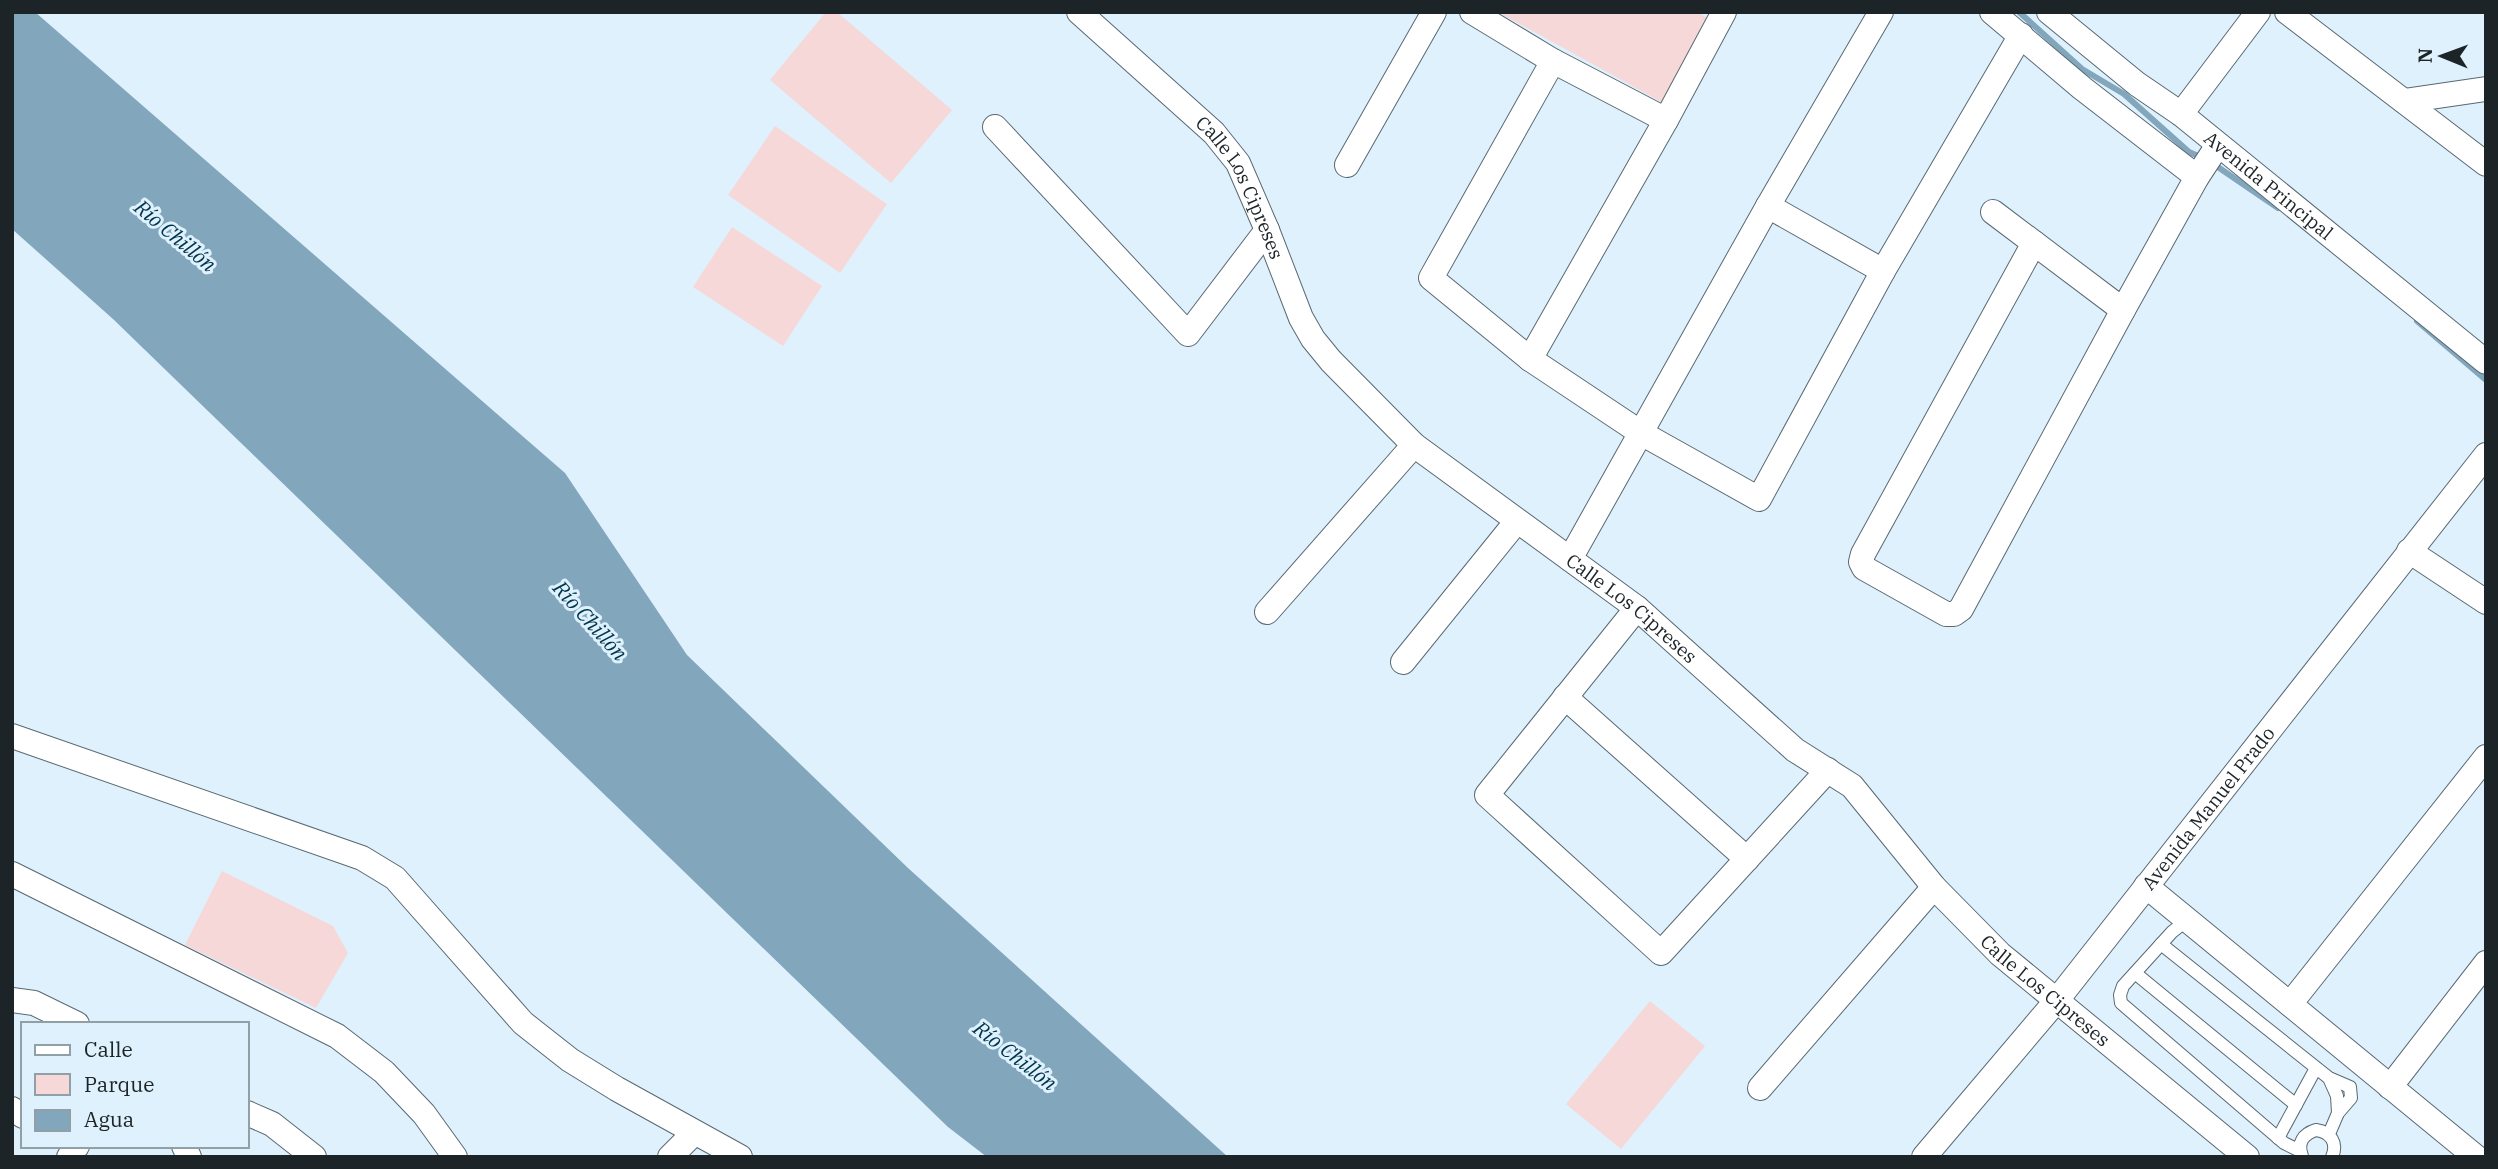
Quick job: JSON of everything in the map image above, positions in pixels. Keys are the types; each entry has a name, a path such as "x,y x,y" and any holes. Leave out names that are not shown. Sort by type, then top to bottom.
{"street":[{"name":"Calle Los Cipreses","path":"1079,12 1214,133 1238,163 1301,318 1313,339 1331,361 1414,445 1637,608 1795,750 1852,786 1934,887 2000,954 2247,1157"},
{"path":"1347,165 1434,12"},
{"path":"1472,12 1553,61 1666,120"},
{"path":"1530,359 1724,12"},
{"path":"1570,559 1768,206 1881,12"},
{"name":"Avenida Principal","path":"1992,12 2082,88 2197,177"},
{"name":"Avenida Principal","path":"2049,12 2137,83 2181,114 2486,362"},
{"path":"2181,114 2258,12"},
{"path":"2287,12 2486,164"},
{"path":"1553,61 1431,278 1530,359 1641,433 1759,499 1883,271 2021,35"},
{"path":"2404,102 2486,89"},
{"path":"995,127 1188,334 1267,230"},
{"path":"2034,243 1861,562 1864,568 1946,614 1954,614 1961,609 2123,310 2197,177 2218,145"},
{"path":"1768,206 1883,271"},
{"path":"1993,212 2123,310"},
{"path":"1267,612 1414,445"},
{"name":"Avenida Manuel Prado","path":"1924,1157 2057,1000 2486,455"},
{"path":"1403,662 1517,521"},
{"path":"2409,551 2486,602"},
{"path":"1637,608 1487,795 1661,953 1828,770"},
{"path":"1565,697 1747,859"},
{"path":"12,736 362,858 395,878 523,1023 570,1060 740,1157"},
{"path":"2290,1004 2486,757"},
{"path":"12,874 337,1036 384,1072 424,1114 455,1157"},
{"path":"2146,886 2476,1157"},
{"path":"1760,1088 1934,887"},
{"path":"2390,1087 2486,962"},
{"path":"12,1000 34,1003 73,1022"},
{"path":"248,1113 272,1124 314,1157"},
{"path":"670,1157 694,1133"}],"lane":[{"path":"2187,920 2123,986 2121,1003 2278,1138 2301,1154"},
{"path":"2161,944 2329,1078 2337,1096 2338,1113 2329,1134 2335,1147 2332,1157"},
{"path":"2135,973 2295,1105"},
{"path":"2278,1138 2316,1068"},
{"path":"2301,1154 2300,1143 2309,1132 2316,1130 2329,1134"}],"green space":[{"path":"826,12 837,12 952,110 891,183 770,80"},
{"path":"1498,12 1697,12 1709,19 1663,103"},
{"path":"775,126 887,204 840,273 728,195"},
{"path":"732,227 822,286 783,346 693,287"},
{"path":"222,871 333,926 348,953 316,1008 185,945"},
{"path":"1650,1001 1705,1046 1621,1149 1566,1104"}],"water":[{"name":"Río Chillón","path":"12,12 35,12 565,473 687,655 908,868 1228,1157 987,1157 948,1127 113,319 12,229"}],"waterway":[{"path":"2019,12 2082,69 2124,94 2189,152 2203,158"},
{"path":"2212,163 2278,208"},
{"path":"2417,321 2486,380"}]}
